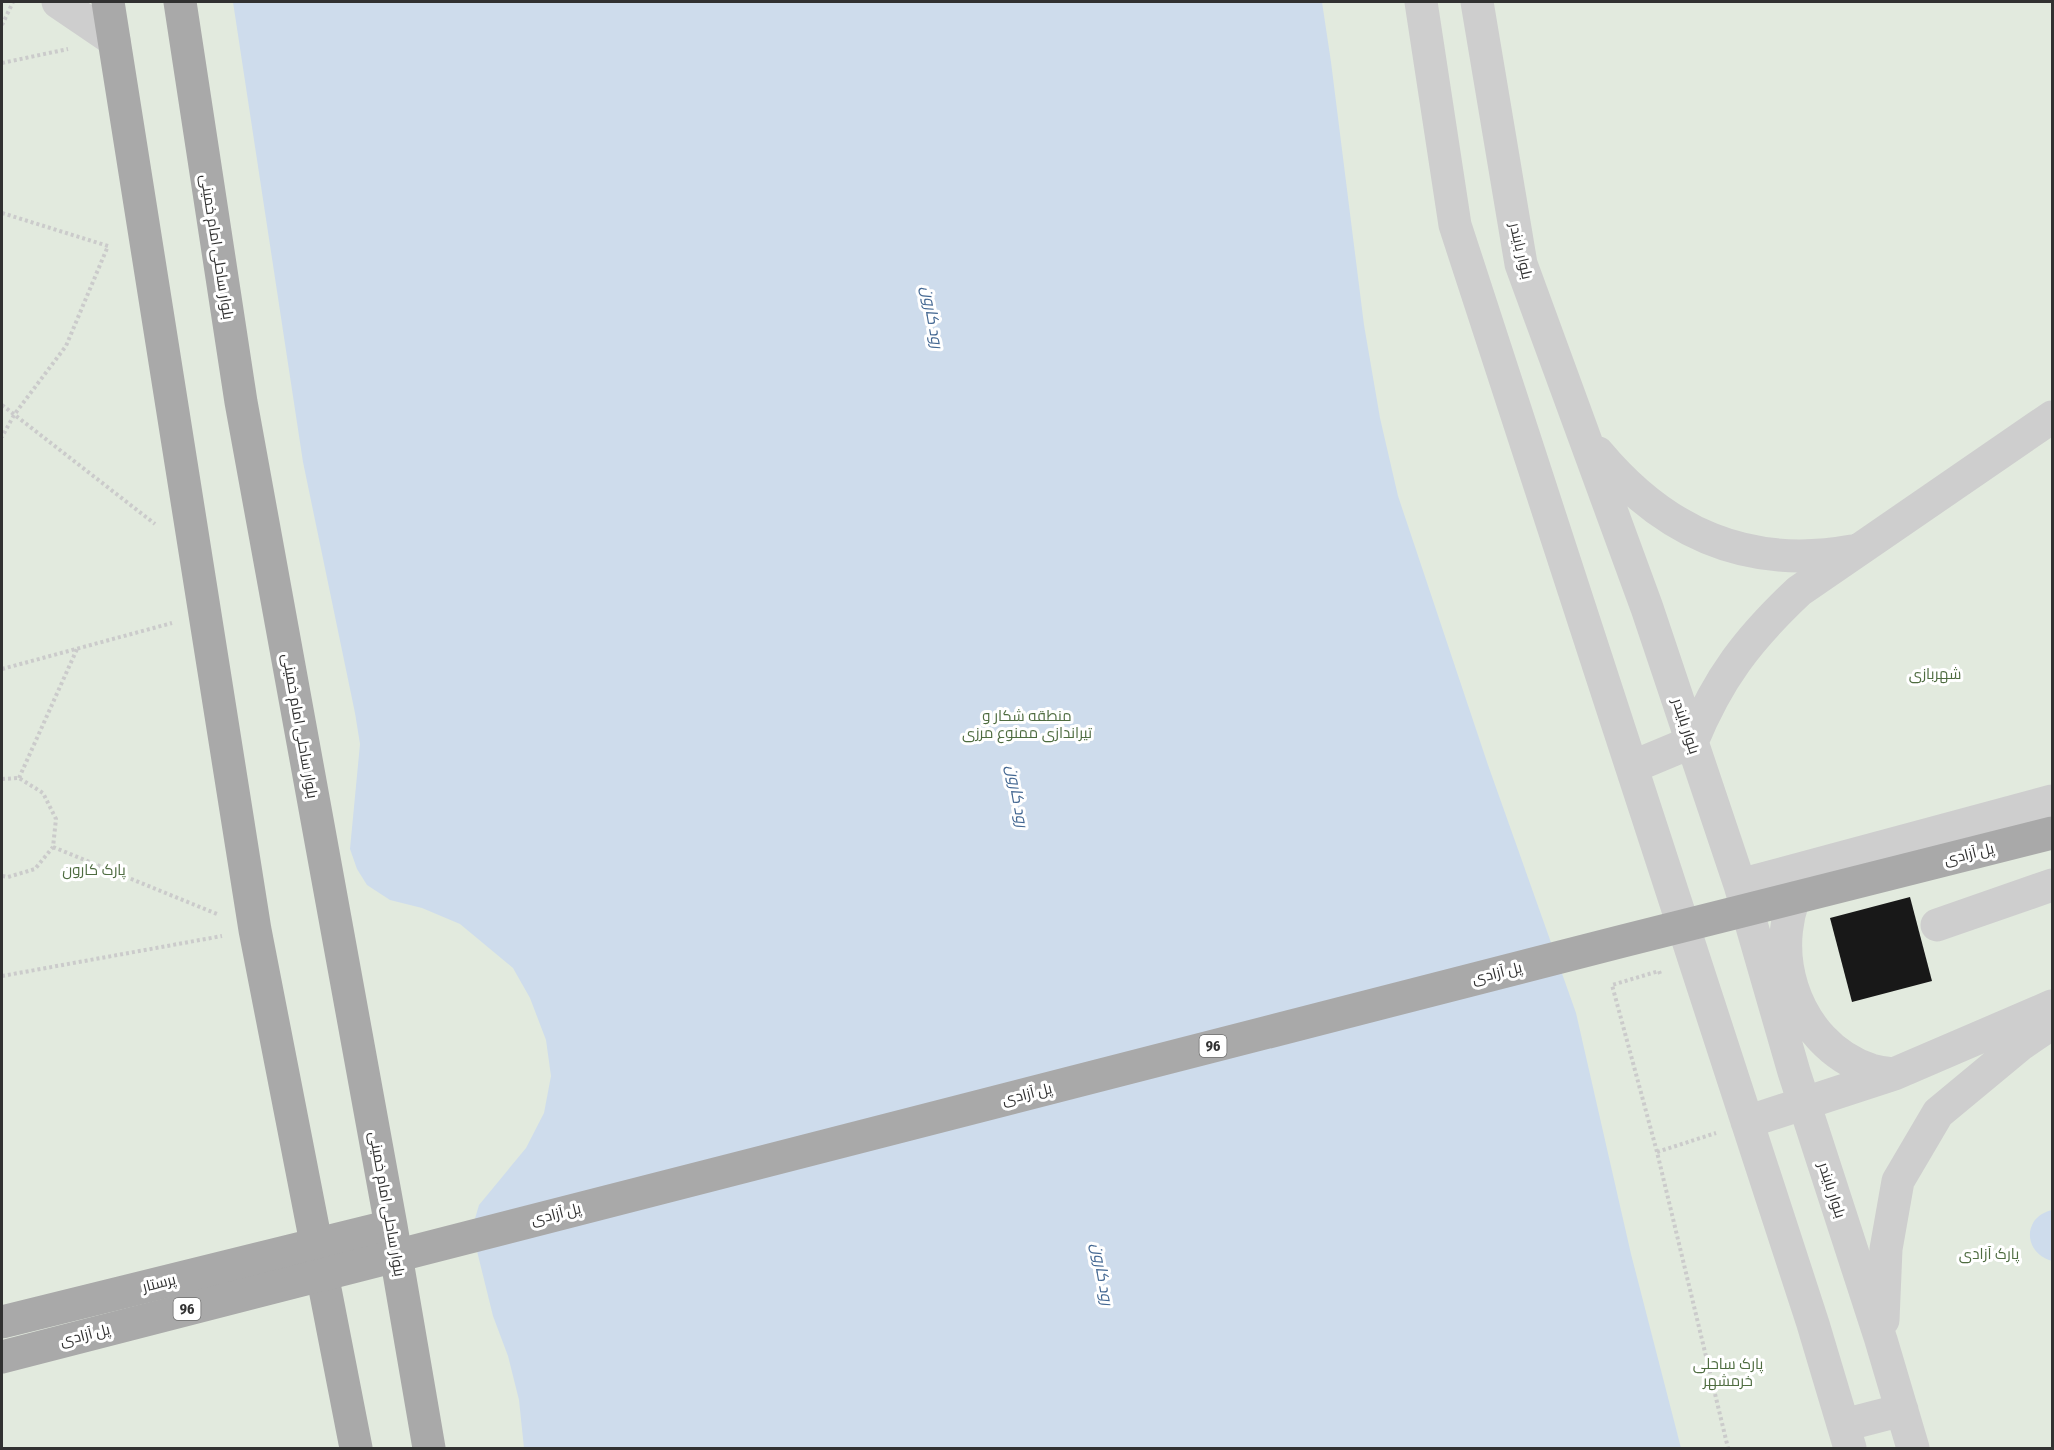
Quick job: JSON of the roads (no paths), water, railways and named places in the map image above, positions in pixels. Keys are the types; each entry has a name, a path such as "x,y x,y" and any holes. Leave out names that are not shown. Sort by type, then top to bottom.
{"main road":[{"path":"108,2 255,930 356,1449"},
{"name":"بلوار ساحلی امام خمینی","path":"180,2 241,402 391,1226 429,1449"},
{"name":"پل آزادی","path":"2,1357 1600,946 2052,833"},
{"name":"پرستار","path":"2,1322 391,1226"}],"street":[{"path":"58,2 114,40"},
{"path":"1421,2 1455,225 1847,1437 1902,1410"},
{"name":"بلوار بایندر","path":"1482,3 1521,264 1647,608 1740,885 1804,1104 1881,1340 1913,1449"},
{"path":"1632,767 1692,742 1706,709 1724,677 1745,647 1770,618 1799,591 2052,417"},
{"path":"1580,424 1598,453 1620,480 1674,523 1705,538 1767,555 1831,555 1863,549"},
{"path":"1740,885 2052,801"},
{"path":"1813,864 1797,892 1785,931 1785,956 1789,980 1798,1004 1811,1025 1828,1044 1848,1059 1871,1070 1893,1074"},
{"path":"1937,925 2052,885"},
{"path":"1747,1122 1893,1074 2052,1006"},
{"path":"1881,1340 1886,1249 1898,1180 1938,1113 2052,1023"}],"water":[{"name":"رود کارون","path":"233,2 1322,2 1364,325 1380,418 1398,496 1488,765 1576,1013 1631,1254 1681,1448 524,1448 519,1400 508,1356 493,1316 476,1247 474,1222 479,1205 526,1148 544,1113 551,1076 546,1040 530,998 513,968 460,924 422,908 390,900 367,885 357,869 350,849 360,744 303,462"},
{"path":"2052,1210 2052,1261 2042,1257 2036,1251 2031,1243 2030,1235 2035,1220"}],"park label":[{"name":"شهربازی","path":"1935,674"},
{"name":"منطقه شکار و تیراندازی ممنوع مرزی","path":"1027,724"},
{"name":"پارک کارون","path":"94,870"},
{"name":"پارک آزادی","path":"1989,1254"},
{"name":"پارک ساحلی خرمشهر","path":"1728,1372"}]}
